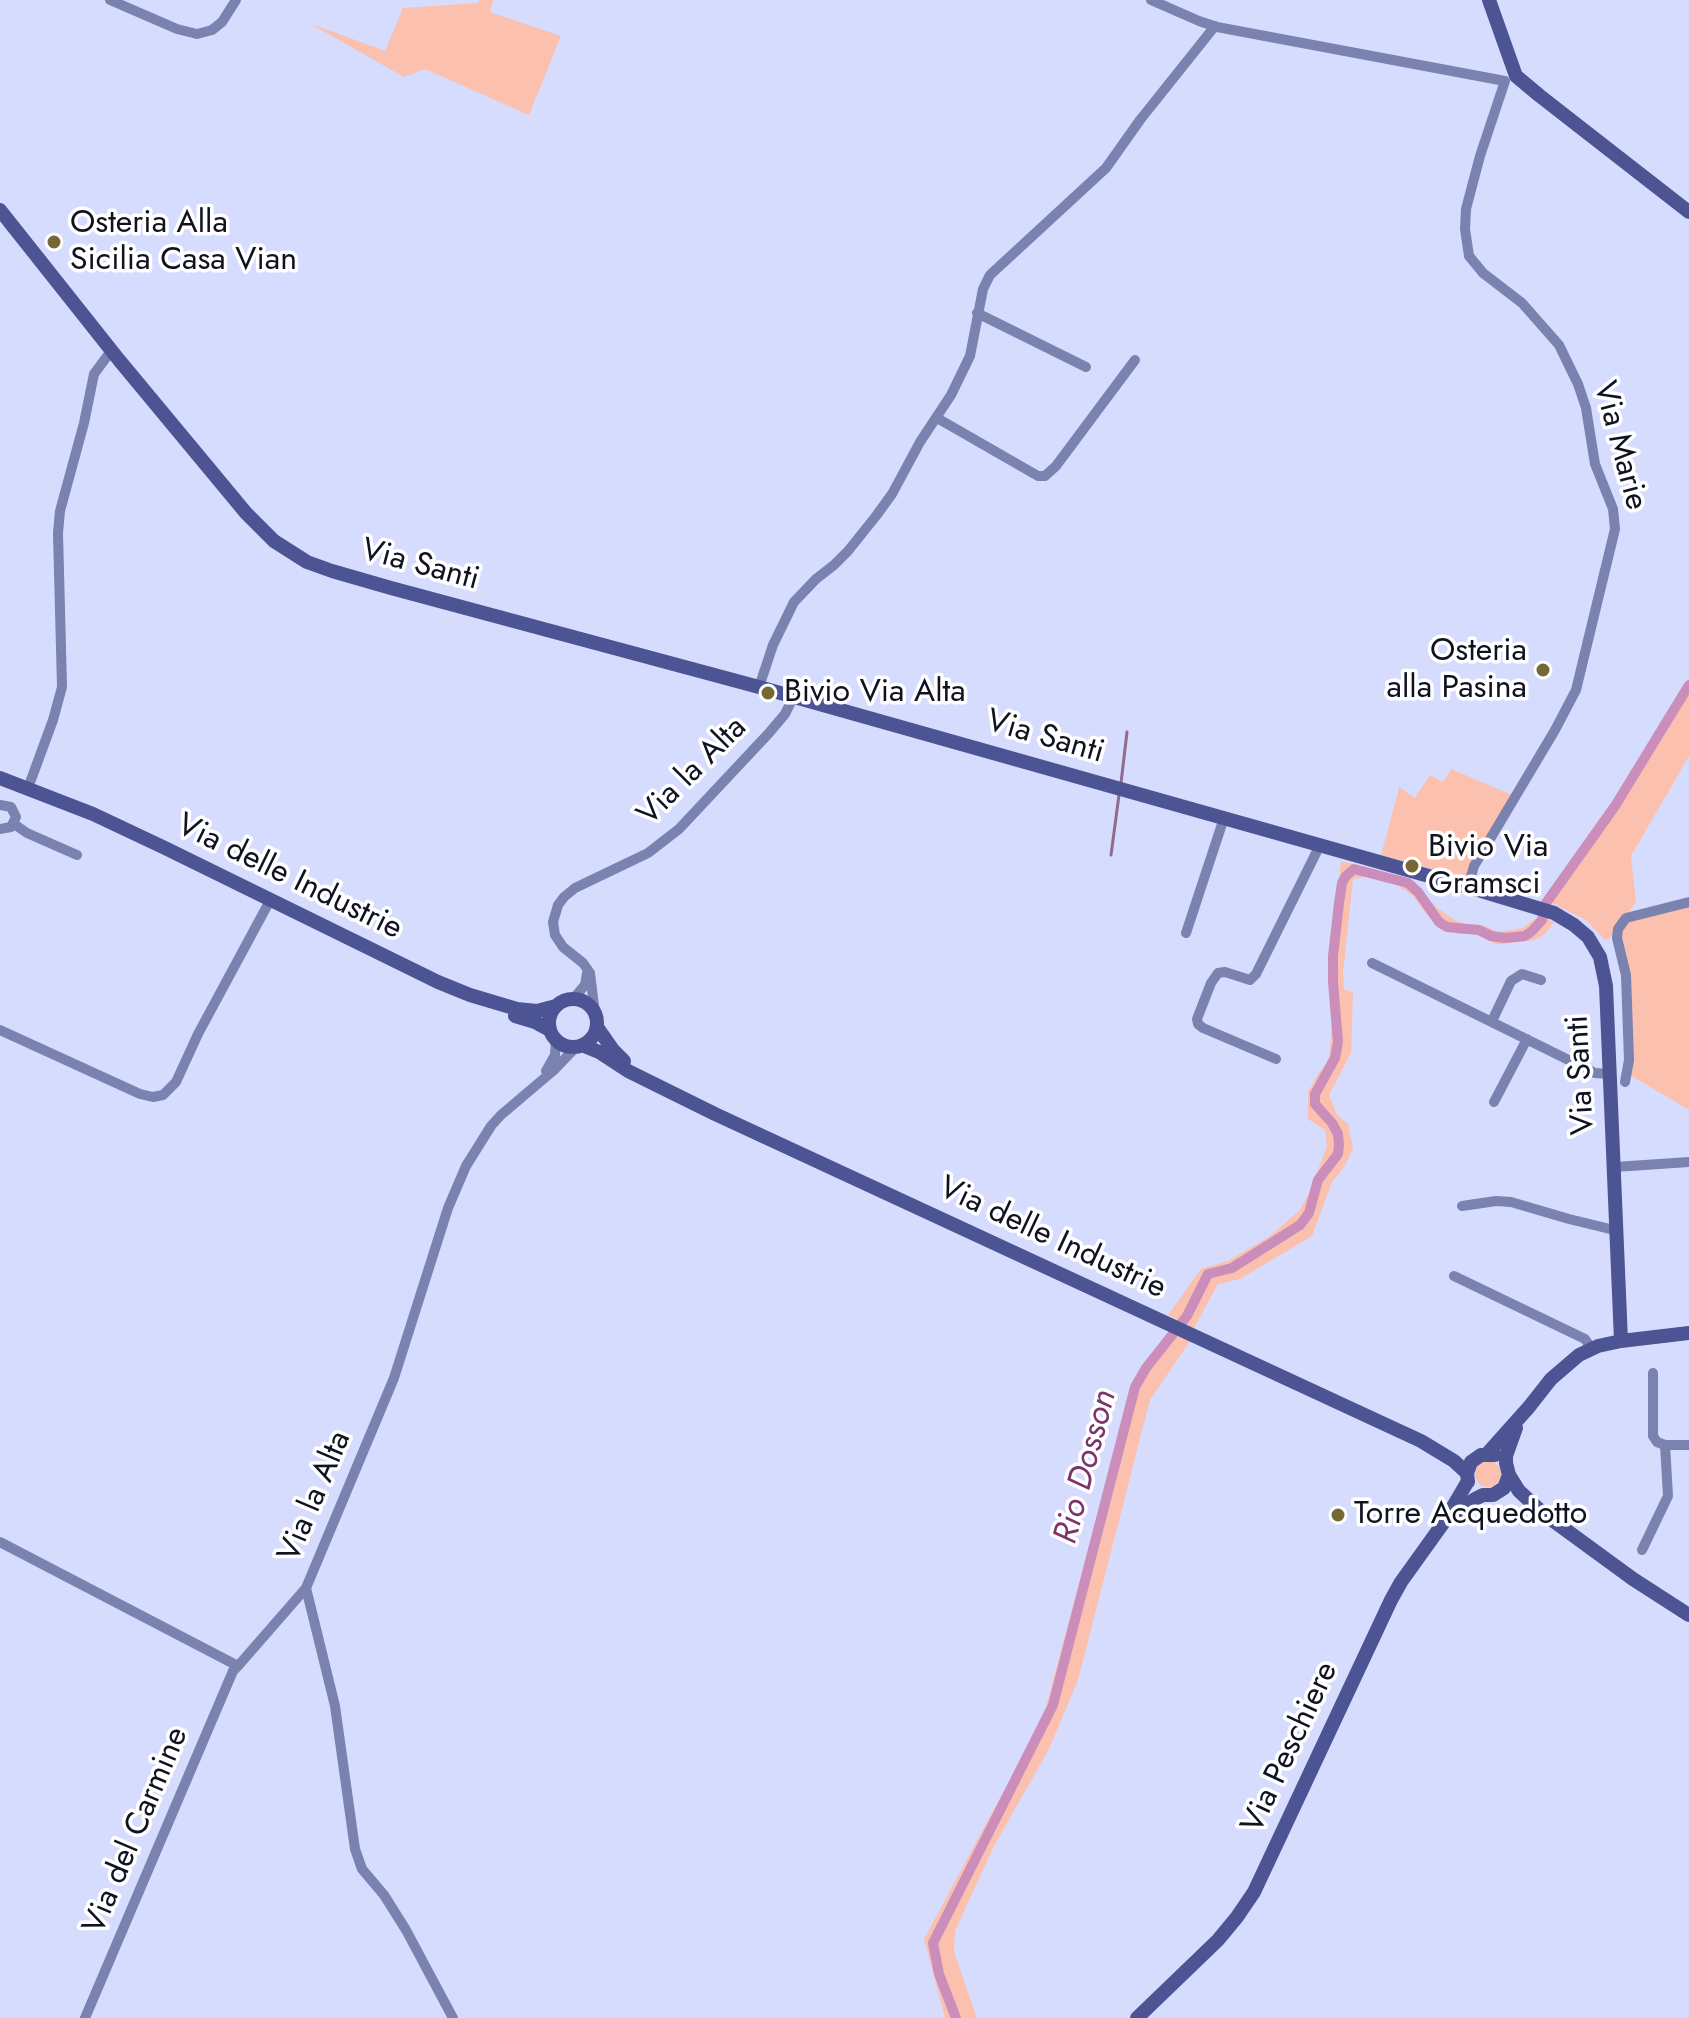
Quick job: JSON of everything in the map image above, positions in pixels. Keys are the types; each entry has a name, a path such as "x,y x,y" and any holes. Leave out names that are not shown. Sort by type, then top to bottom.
{"street":[{"path":"110,0 177,29 197,34 212,30 222,22 236,0"},
{"path":"1151,0 1215,26 1510,78 1540,96 1689,212"},
{"path":"1489,0 1510,78"},
{"path":"759,687 777,636 794,602 848,551 876,516 951,395 970,356 983,289 995,269 1106,168 1215,26"},
{"name":"Via Marie","path":"1468,887 1474,866 1576,690 1615,529 1613,509 1595,464 1586,408 1559,345 1522,303 1483,273 1469,256 1466,209 1480,156 1510,78"},
{"name":"Via Santi","path":"0,210 111,351 246,513 274,541 307,562 376,584 1121,788 1554,913 1588,937 1600,957 1606,986 1621,1341"},
{"path":"977,313 1086,367"},
{"path":"28,788 62,687 60,511 94,374 111,351"},
{"path":"937,418 1038,476 1045,476 1056,466 1135,360"},
{"name":"Via la Alta","path":"587,967 563,947 555,935 553,922 564,897 575,888 648,853 671,836 769,733 785,714 794,696"},
{"name":"Via delle Industrie","path":"0,778 93,814 438,982 517,1009 537,1011 556,1006"},
{"name":"Via delle Industrie","path":"0,787 104,828 450,996 484,1009 535,1022 553,1035"},
{"path":"0,805 8,805 16,817 8,829 0,829"},
{"path":"1186,933 1224,818"},
{"path":"14,824 77,855"},
{"path":"1276,1059 1203,1028 1197,1019 1218,973 1225,972 1250,980 1256,974 1320,845"},
{"path":"1625,1082 1629,1060 1626,975 1617,938 1618,929 1626,918 1689,902"},
{"path":"0,1030 140,1094 153,1097 163,1095 176,1082 198,1034 267,906"},
{"path":"1372,963 1595,1073 1609,1074"},
{"path":"573,999 585,985 587,967"},
{"path":"523,1096 579,1046 589,1041 596,1020 592,978 587,967"},
{"path":"1492,1021 1511,981 1522,974 1541,980"},
{"path":"523,1096 551,1065 555,1055 549,1017 556,1006 567,999 586,1003 596,1020"},
{"name":"Via delle Industrie","path":"596,1020 613,1050 660,1088"},
{"path":"553,1035 561,1044 579,1046"},
{"path":"1494,1102 1527,1039"},
{"name":"Via delle Industrie","path":"579,1046 599,1052 660,1088 1421,1441 1454,1461 1468,1477"},
{"name":"Via la Alta","path":"453,2018 406,1930 384,1895 362,1869 355,1849 335,1706 306,1588 394,1378 448,1208 466,1166 491,1126 523,1096"},
{"path":"1615,1167 1689,1162"},
{"path":"1462,1206 1511,1202 1569,1219 1617,1228"},
{"path":"1454,1276 1585,1339 1592,1349"},
{"path":"1544,1514 1511,1498 1476,1492 1468,1477 1471,1462 1481,1456 1561,1369 1579,1355 1621,1341 1689,1333"},
{"path":"1653,1373 1653,1436 1665,1445 1689,1445"},
{"path":"1444,1522 1465,1504 1504,1488 1514,1432 1529,1407"},
{"name":"Via delle Industrie","path":"1421,1441 1481,1456"},
{"path":"1642,1550 1668,1496 1665,1445"},
{"path":"1481,1456 1494,1454 1519,1491 1544,1514 1633,1579 1689,1615"},
{"name":"Via Peschiere","path":"1137,2018 1218,1940 1254,1892 1391,1600 1444,1522 1468,1477"},
{"path":"0,1542 238,1666"},
{"name":"Via del Carmine","path":"85,2018 233,1671 306,1588"}],"shaded area":[{"path":"479,0 493,0 490,12 561,36 529,115 425,69 404,77 309,23 385,51 403,8 478,3"},
{"path":"1689,681 1689,756 1631,856 1636,902 1609,939 1605,940 1586,920 1548,901"},
{"path":"1451,769 1512,795 1465,878 1381,855 1400,785 1415,798 1430,775 1443,782"},
{"path":"1341,861 1411,881 1436,907 1466,925 1484,926 1499,932 1523,928 1539,916 1554,922 1545,934 1534,940 1495,944 1476,934 1458,934 1443,928 1428,916 1413,896 1392,881 1365,877 1353,879 1343,973 1344,989 1353,993 1351,1053 1329,1095 1337,1115 1348,1124 1353,1149 1332,1182 1312,1236 1240,1279 1218,1284 1194,1328 1168,1315 1201,1269 1228,1261 1270,1236 1299,1211 1327,1146 1325,1130 1308,1119 1308,1090 1327,1063 1330,1053 1332,1012 1329,972"},
{"path":"1689,905 1689,1110 1630,1075 1621,928 1627,918"},
{"path":"1169,1332 1190,1341 1150,1400 1078,1680 1049,1749 994,1846 955,1931 954,1952 977,2018 945,2018 924,1939 1043,1718 1133,1381"},
{"path":"1488,1461 1497,1465 1501,1474 1497,1483 1488,1487 1479,1483 1475,1474 1479,1465"}],"waterway":[{"name":"Rio Dosson","path":"956,2018 939,1974 933,1943 1053,1705 1135,1387 1187,1316 1208,1274 1232,1268 1300,1225 1309,1213 1318,1180 1338,1154 1338,1134 1315,1104 1315,1094 1335,1058 1338,1042 1333,956 1342,883 1354,869 1408,883 1439,922 1447,927 1479,930 1505,938 1525,936 1542,920 1546,903 1615,806 1689,685"},
{"path":"1121,783 1127,732"},
{"path":"1111,855 1119,795"}],"place":[{"name":"Osteria Alla Sicilia Casa Vian","path":"54,242"},
{"name":"Osteria alla Pasina","path":"1543,670"},
{"name":"Bivio Via Alta","path":"768,693"},
{"name":"Bivio Via Gramsci","path":"1412,866"},
{"name":"Torre Acquedotto","path":"1338,1515"}]}
